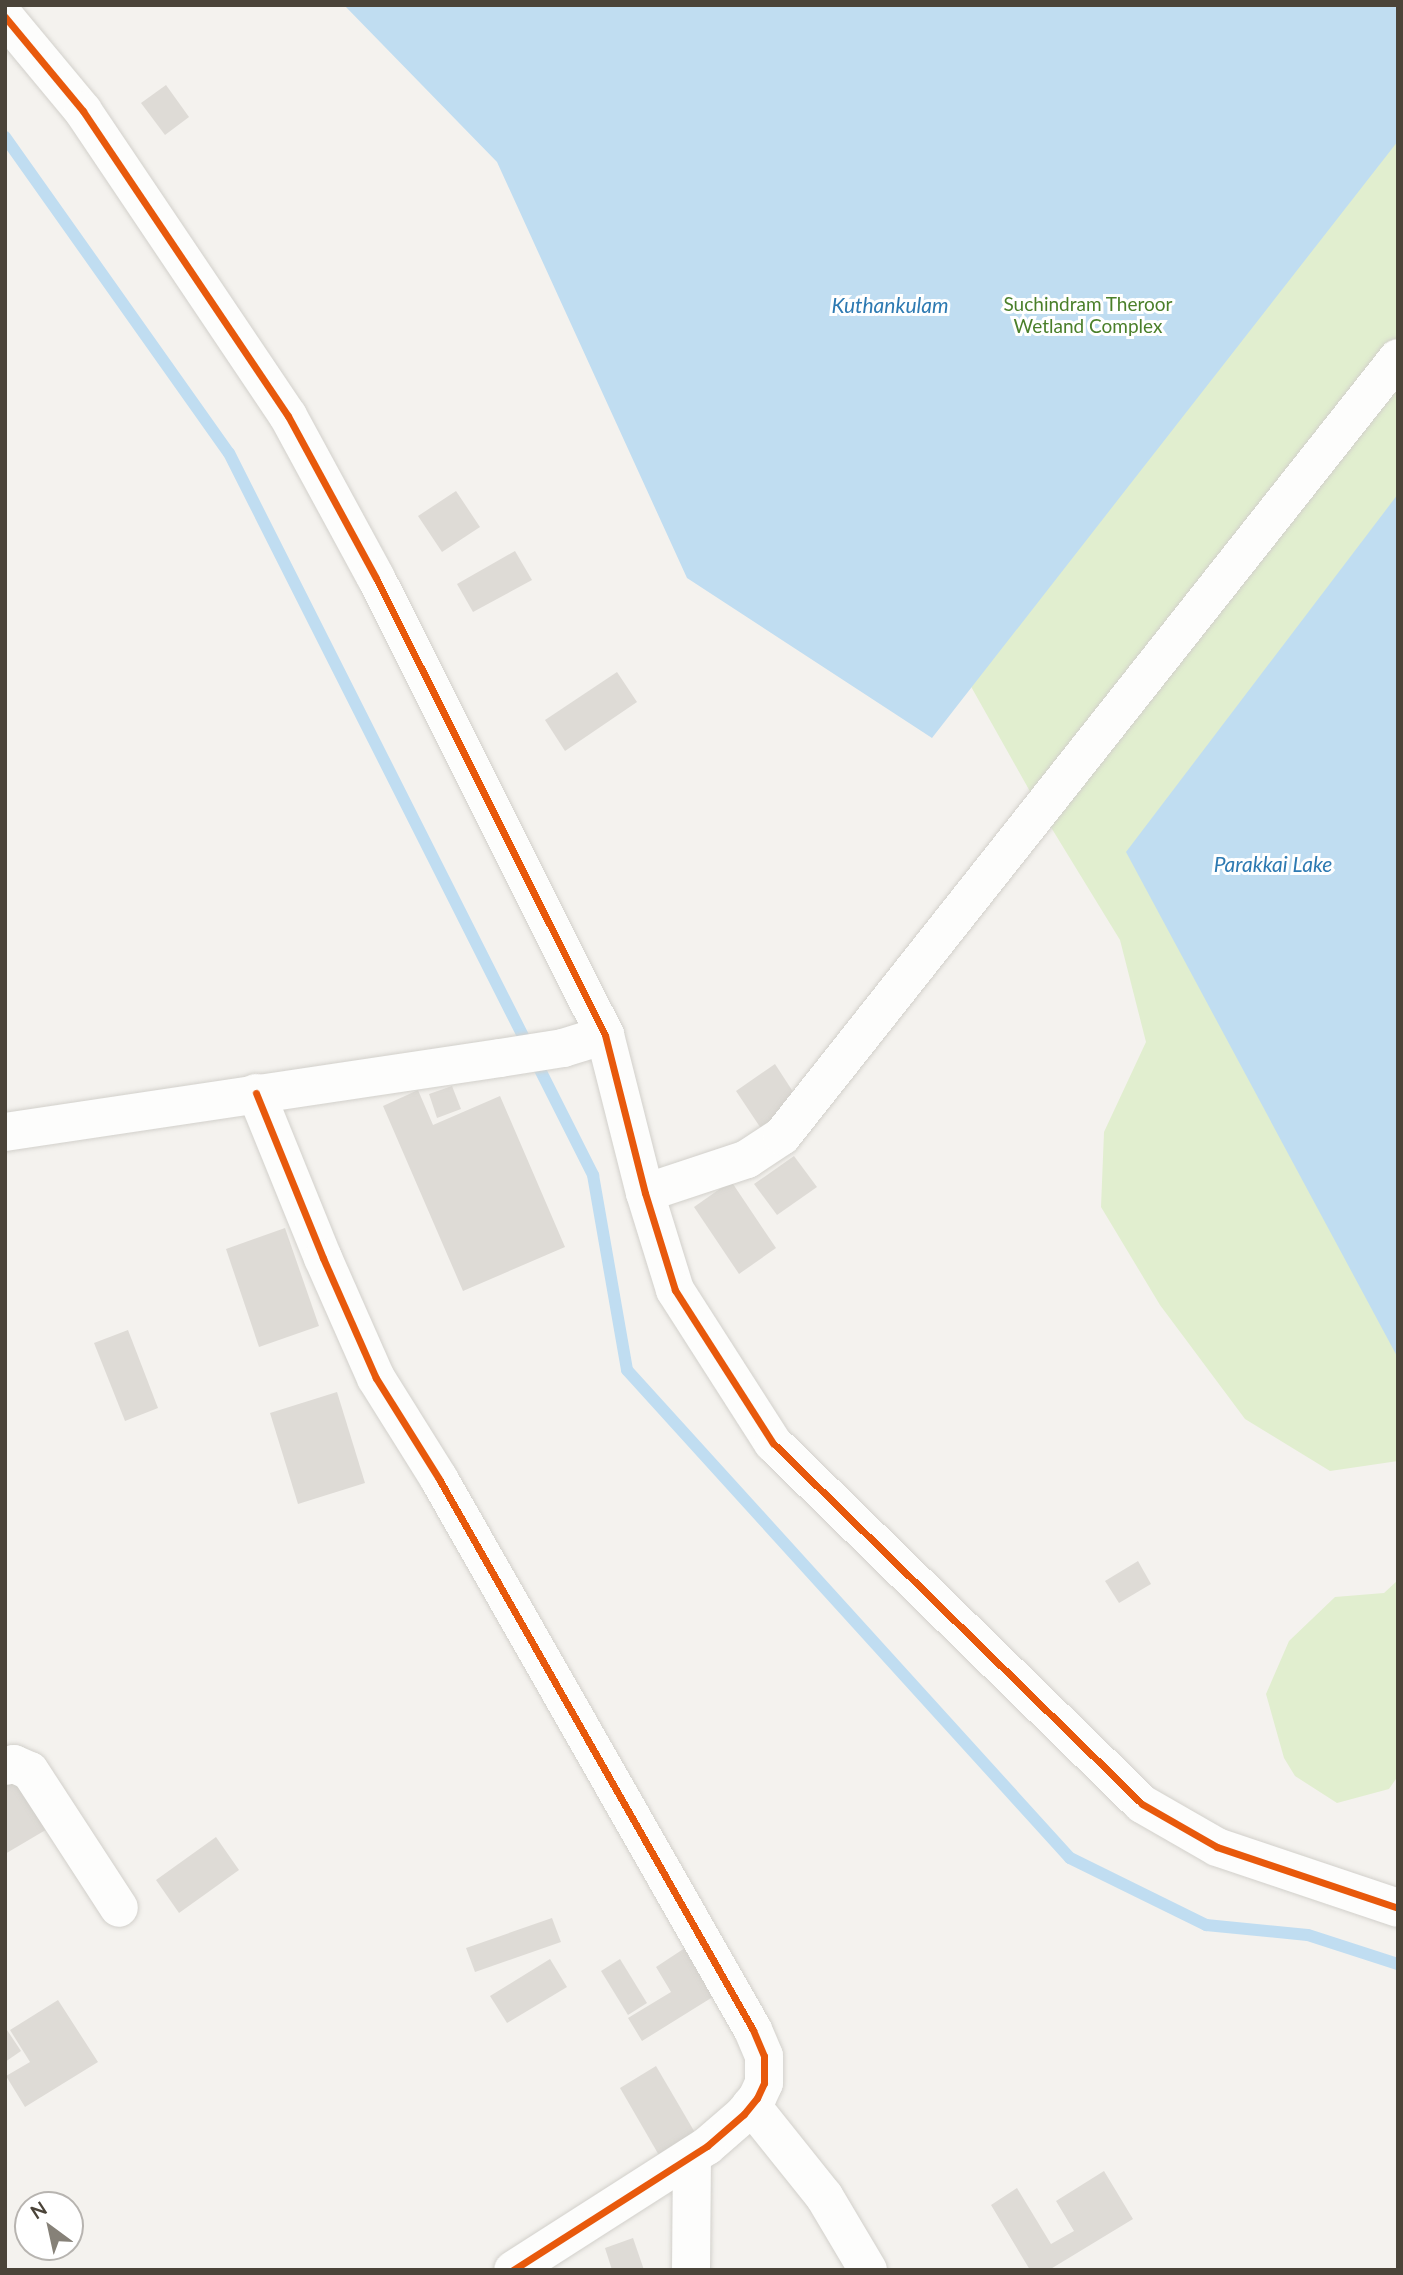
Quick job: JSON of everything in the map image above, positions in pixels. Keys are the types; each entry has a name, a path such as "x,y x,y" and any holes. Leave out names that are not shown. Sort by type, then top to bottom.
{"street":[{"path":"5,17 83,111 288,416 376,578 605,1035 645,1193 675,1290 773,1443 1142,1804 1217,1847 1398,1908"},
{"path":"645,1193 747,1159 782,1136 1398,358"},
{"path":"5,1132 563,1048 605,1035"},
{"path":"256,1093 323,1258 376,1378 439,1479 752,2030 764,2056 764,2083 751,2105 692,2155 513,2270"},
{"path":"5,1766 14,1764 30,1771 119,1908"},
{"path":"751,2105 824,2196 868,2270"},
{"path":"691,2270 692,2155"}],"green space":[{"name":"Suchindram Theroor Wetland Complex","path":"1398,5 1398,1461 1330,1471 1245,1419 1160,1305 1101,1207 1104,1132 1146,1042 1120,940 1041,811 901,562"},
{"path":"1398,1580 1398,1776 1389,1789 1337,1803 1295,1776 1284,1758 1266,1694 1289,1641 1335,1597 1384,1593"}],"water":[{"name":"Kuthankulam","path":"344,5 1398,5 1398,141 932,738 687,578 497,162"},
{"name":"Parakkai Lake","path":"1398,494 1398,1358 1126,852"}],"building":[{"path":"166,85 189,117 165,135 141,103"},
{"path":"456,491 480,527 442,552 418,516"},
{"path":"515,551 532,580 473,612 457,584"},
{"path":"617,672 637,702 565,751 545,720"},
{"path":"775,1064 801,1104 762,1130 736,1091"},
{"path":"452,1086 461,1109 437,1118 429,1094"},
{"path":"418,1090 433,1125 500,1096 565,1247 463,1291 383,1106"},
{"path":"794,1156 817,1187 777,1215 754,1184"},
{"path":"731,1181 776,1248 739,1274 694,1207"},
{"path":"285,1228 319,1326 259,1347 226,1249"},
{"path":"128,1330 158,1408 125,1421 94,1343"},
{"path":"337,1392 365,1483 298,1504 270,1413"},
{"path":"1138,1561 1151,1584 1119,1603 1105,1581"},
{"path":"17,1776 49,1828 5,1854 5,1783"},
{"path":"216,1837 239,1870 179,1913 156,1880"},
{"path":"552,1918 561,1942 475,1972 466,1948"},
{"path":"694,1942 724,1990 642,2041 628,2018 671,1992 656,1967"},
{"path":"550,1959 567,1987 507,2023 490,1996"},
{"path":"620,1959 647,2003 628,2015 601,1971"},
{"path":"58,2000 98,2062 25,2107 6,2076 30,2062 10,2030"},
{"path":"5,2027 21,2051 5,2062"},
{"path":"656,2066 697,2136 660,2157 620,2088"},
{"path":"1104,2171 1133,2219 1049,2270 1030,2270 991,2205 1017,2188 1051,2244 1074,2231 1056,2201"},
{"path":"633,2238 644,2270 612,2270 605,2248"}],"waterway":[{"path":"5,137 229,453 593,1175 627,1370 1070,1858 1206,1925 1308,1935 1398,1964"}],"cycle path":[{"path":"5,17 83,111 288,416 376,578 605,1035 645,1193 675,1290 773,1443 1142,1804 1217,1847 1398,1908"},
{"path":"256,1093 323,1258 376,1378 439,1479 753,2030 764,2056 764,2083 757,2098 744,2114 707,2146 513,2270"}]}
